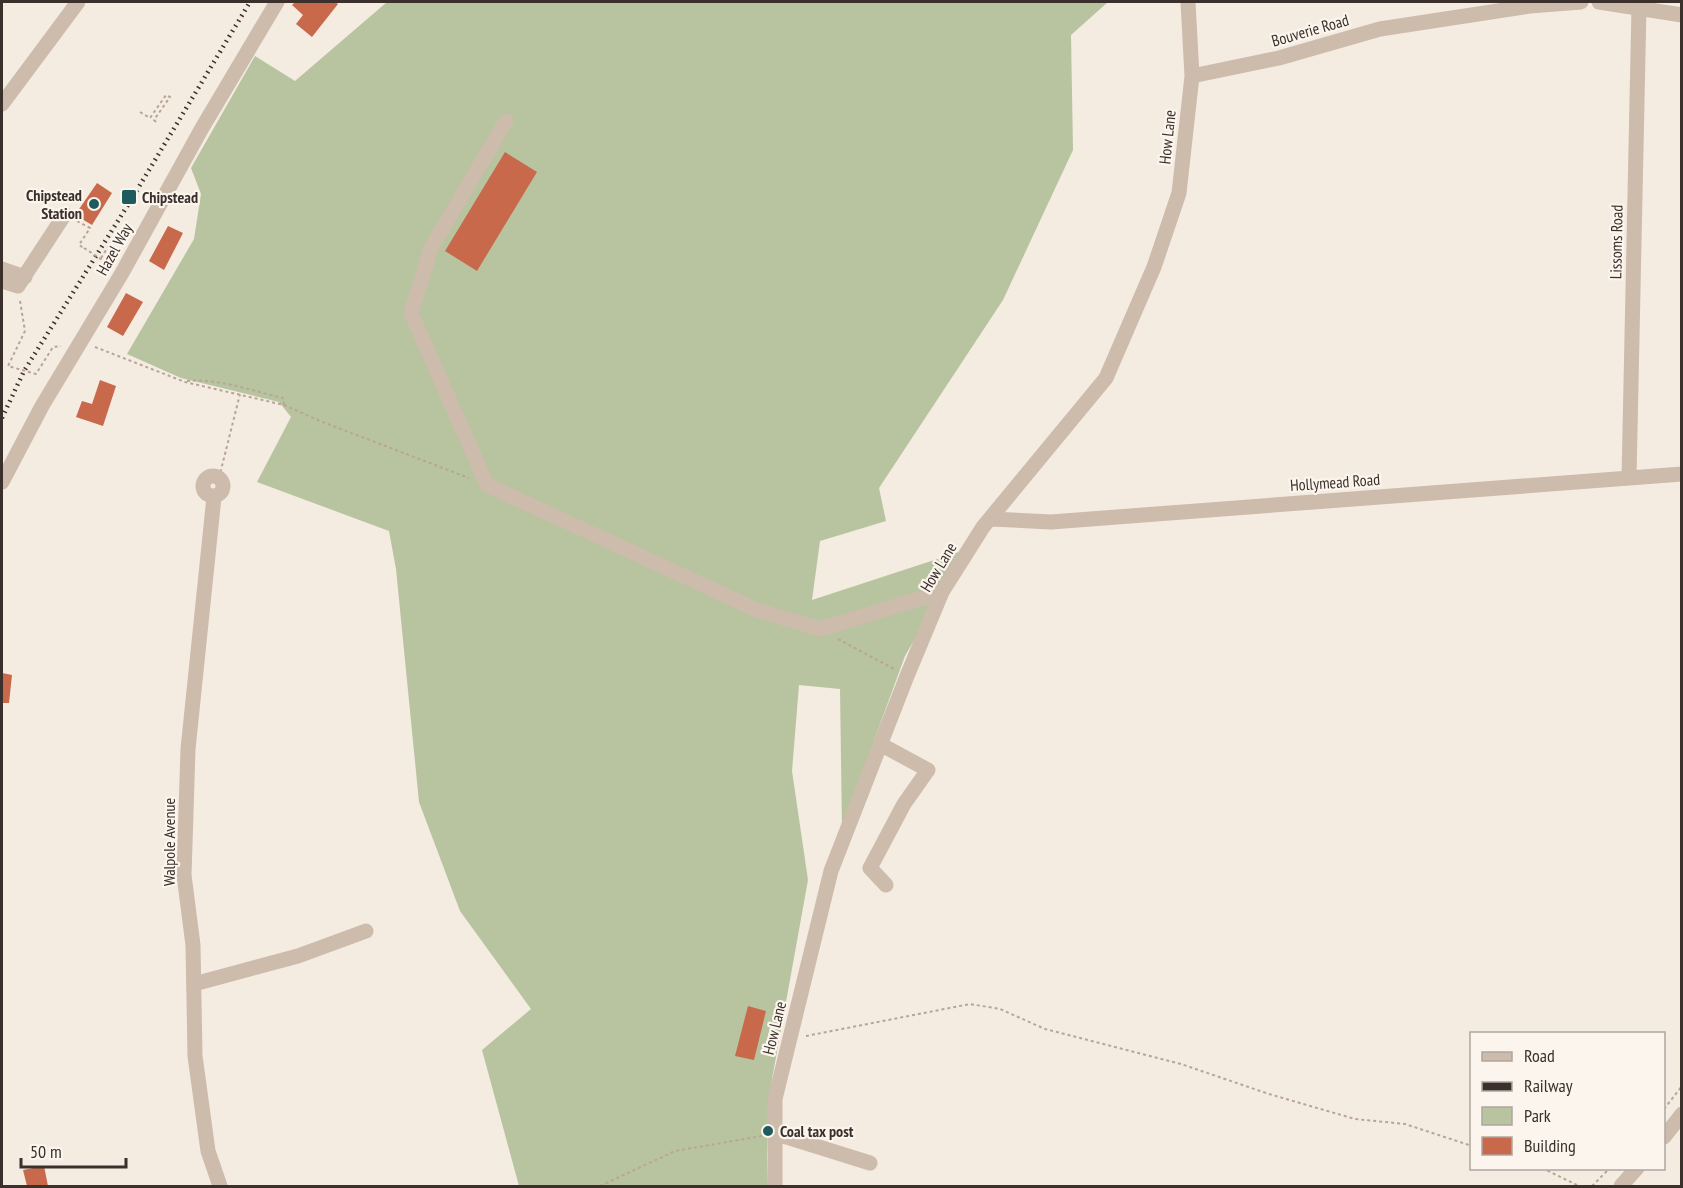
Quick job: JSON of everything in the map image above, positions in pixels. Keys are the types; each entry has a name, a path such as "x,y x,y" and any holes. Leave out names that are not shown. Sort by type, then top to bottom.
{"street":[{"path":"2,104 78,2"},
{"name":"Hazel Way","path":"2,483 42,406 277,2"},
{"name":"How Lane","path":"775,1186 775,1099 831,872 907,676 942,592 991,519 1107,378 1154,267 1179,193 1192,76 1188,2"},
{"name":"Bouverie Road","path":"1192,76 1278,58 1380,29 1530,4 1581,2"},
{"path":"1599,2 1682,15"},
{"name":"Lissoms Road","path":"1629,477 1640,7"},
{"path":"506,121 431,248 411,313 487,485 758,610 820,629 942,592"},
{"path":"21,282 65,214"},
{"path":"2,269 21,282"},
{"path":"2,281 21,282"},
{"name":"Hollymead Road","path":"991,519 1051,522 1682,474"},
{"name":"Walpole Avenue","path":"219,478 224,484 222,493 214,496 188,749 184,874 193,945 195,1056 208,1151 220,1186"},
{"path":"880,744 928,770 904,804 870,868 886,885"},
{"path":"194,984 298,956 366,931"},
{"path":"1665,1136 1682,1114"},
{"path":"774,1132 870,1163"},
{"path":"1621,1186 1635,1170"}],"path":[{"path":"140,112 150,118 166,95 170,97 154,120 156,122"},
{"path":"90,228 79,245 103,260 115,236"},
{"path":"21,282 25,331 8,366 36,374 53,347 81,341 184,382 284,405 487,485"},
{"path":"184,382 200,380 227,384 283,398 284,405"},
{"path":"219,478 240,394"},
{"path":"820,629 907,676"},
{"path":"790,1039 970,1004 1000,1009 1045,1029 1181,1064 1269,1094 1355,1119 1405,1124 1470,1145"},
{"path":"1665,1108 1682,1086"},
{"path":"600,1186 675,1151 756,1138 774,1132"},
{"path":"1546,1170 1579,1186"},
{"path":"1592,1186 1608,1170"}],"green space":[{"path":"387,2 1108,2 1071,35 1073,150 1003,300 879,488 886,521 820,541 812,600 971,548 942,592 905,656 842,828 840,689 799,685 792,771 808,880 769,1096 768,1186 519,1186 482,1050 531,1009 460,911 419,802 396,569 389,531 257,482 291,417 279,402 181,378 127,354 194,239 201,194 191,168 255,56 295,81"}],"building":[{"path":"295,2 335,2 338,4 312,37 296,24 303,15 292,5"},
{"path":"505,152 537,172 477,271 445,251"},
{"name":"Chipstead Station","path":"97,183 112,193 92,225 75,215"},
{"path":"168,226 183,233 164,270 149,261"},
{"path":"126,293 143,302 123,336 107,327"},
{"path":"100,380 116,386 103,426 76,417 82,401 92,404"},
{"path":"2,673 12,675 9,703 2,703"},
{"path":"748,1006 766,1011 754,1060 735,1056"},
{"path":"44,1166 48,1186 27,1186 23,1170"}],"railway":[{"path":"2,418 24,371 131,200 250,2"}],"place":[{"name":"Chipstead","path":"129,197"},
{"name":"Chipstead Station","path":"94,204"},
{"name":"Coal tax post","path":"768,1131"}]}
